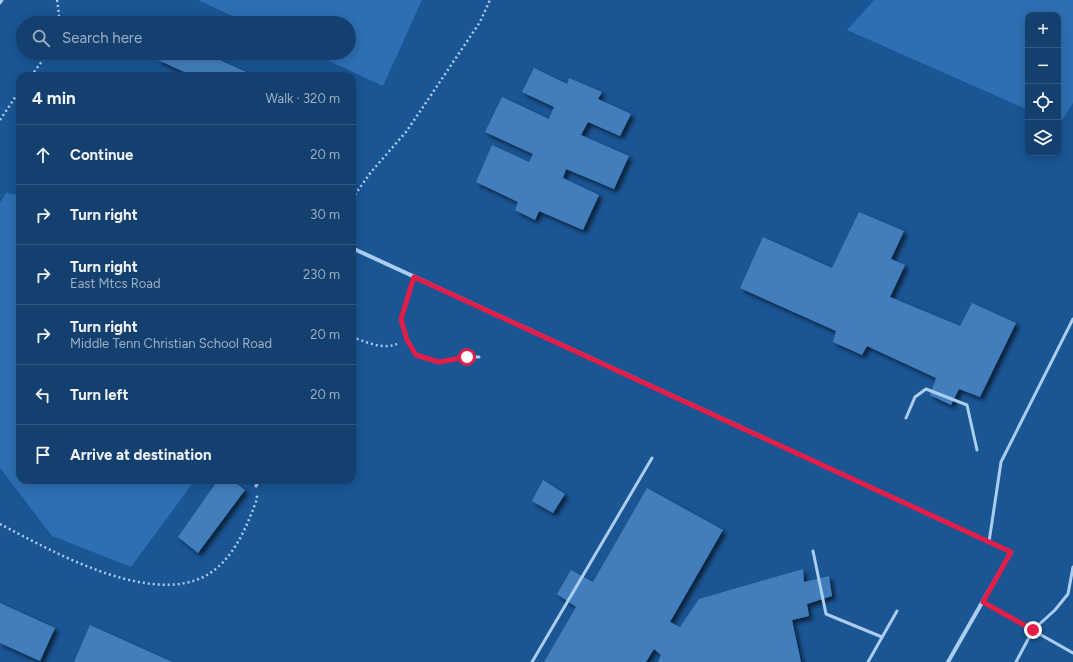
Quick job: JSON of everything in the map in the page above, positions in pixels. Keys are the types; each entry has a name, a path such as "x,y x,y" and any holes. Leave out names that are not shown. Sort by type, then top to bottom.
{"street":[{"path":"356,250 1011,552 948,662"}],"lane":[{"path":"414,277 401,319 407,340 416,355 439,362 467,357 479,357"},
{"path":"989,542 1001,462 1073,319"},
{"path":"906,418 915,397 926,389 967,405 977,450"},
{"path":"532,662 652,458"},
{"path":"813,551 826,614 882,637"},
{"path":"1016,662 1033,630 1068,594 1073,567"},
{"path":"983,602 1073,653"},
{"path":"868,662 897,611"}],"path":[{"path":"57,0 58,16"},
{"path":"356,193 371,172 408,129 480,22 490,0"},
{"path":"34,72 43,60"},
{"path":"0,120 16,96"},
{"path":"356,338 376,345 390,347 407,340"},
{"path":"0,524 76,562 123,579 157,584 185,582 197,580 207,575 218,567 231,552 242,534 257,499 256,486"}],"shaded area":[{"path":"198,0 422,0 383,86 356,73 356,72 327,60 356,60 356,16 232,16"},
{"path":"874,0 1073,0 1073,103 1063,119 1061,119 1061,12 1025,12 1025,109 847,30"},
{"path":"6,193 16,194 16,484 192,484 131,567 52,536 0,468 0,203"}],"building":[{"path":"158,60 220,60 246,72 184,72"},
{"path":"534,68 567,84 569,78 602,92 598,99 631,114 620,136 588,122 581,135 629,156 614,189 566,169 563,178 599,195 583,230 539,211 535,220 515,210 518,202 476,182 492,145 529,162 533,154 485,132 502,97 549,119 554,107 522,92"},
{"path":"859,212 904,231 891,259 905,265 890,297 960,326 972,303 1016,323 980,397 959,389 951,405 930,395 936,378 867,346 862,355 833,342 836,331 740,288 763,237 832,268"},
{"path":"543,480 565,494 553,513 532,501"},
{"path":"215,484 237,484 245,490 198,553 178,537"},
{"path":"647,488 723,530 670,622 680,627 699,599 803,569 804,582 829,576 832,596 807,604 809,616 792,620 801,662 658,662 661,655 654,649 646,662 544,662 576,607 557,594 571,570 593,582"},
{"path":"0,603 55,628 40,661 0,643"},
{"path":"90,625 172,662 74,662"}],"route":[{"path":"467,357 439,362 416,355 407,340 401,319 414,277 1011,552 983,602 1033,630"}]}
